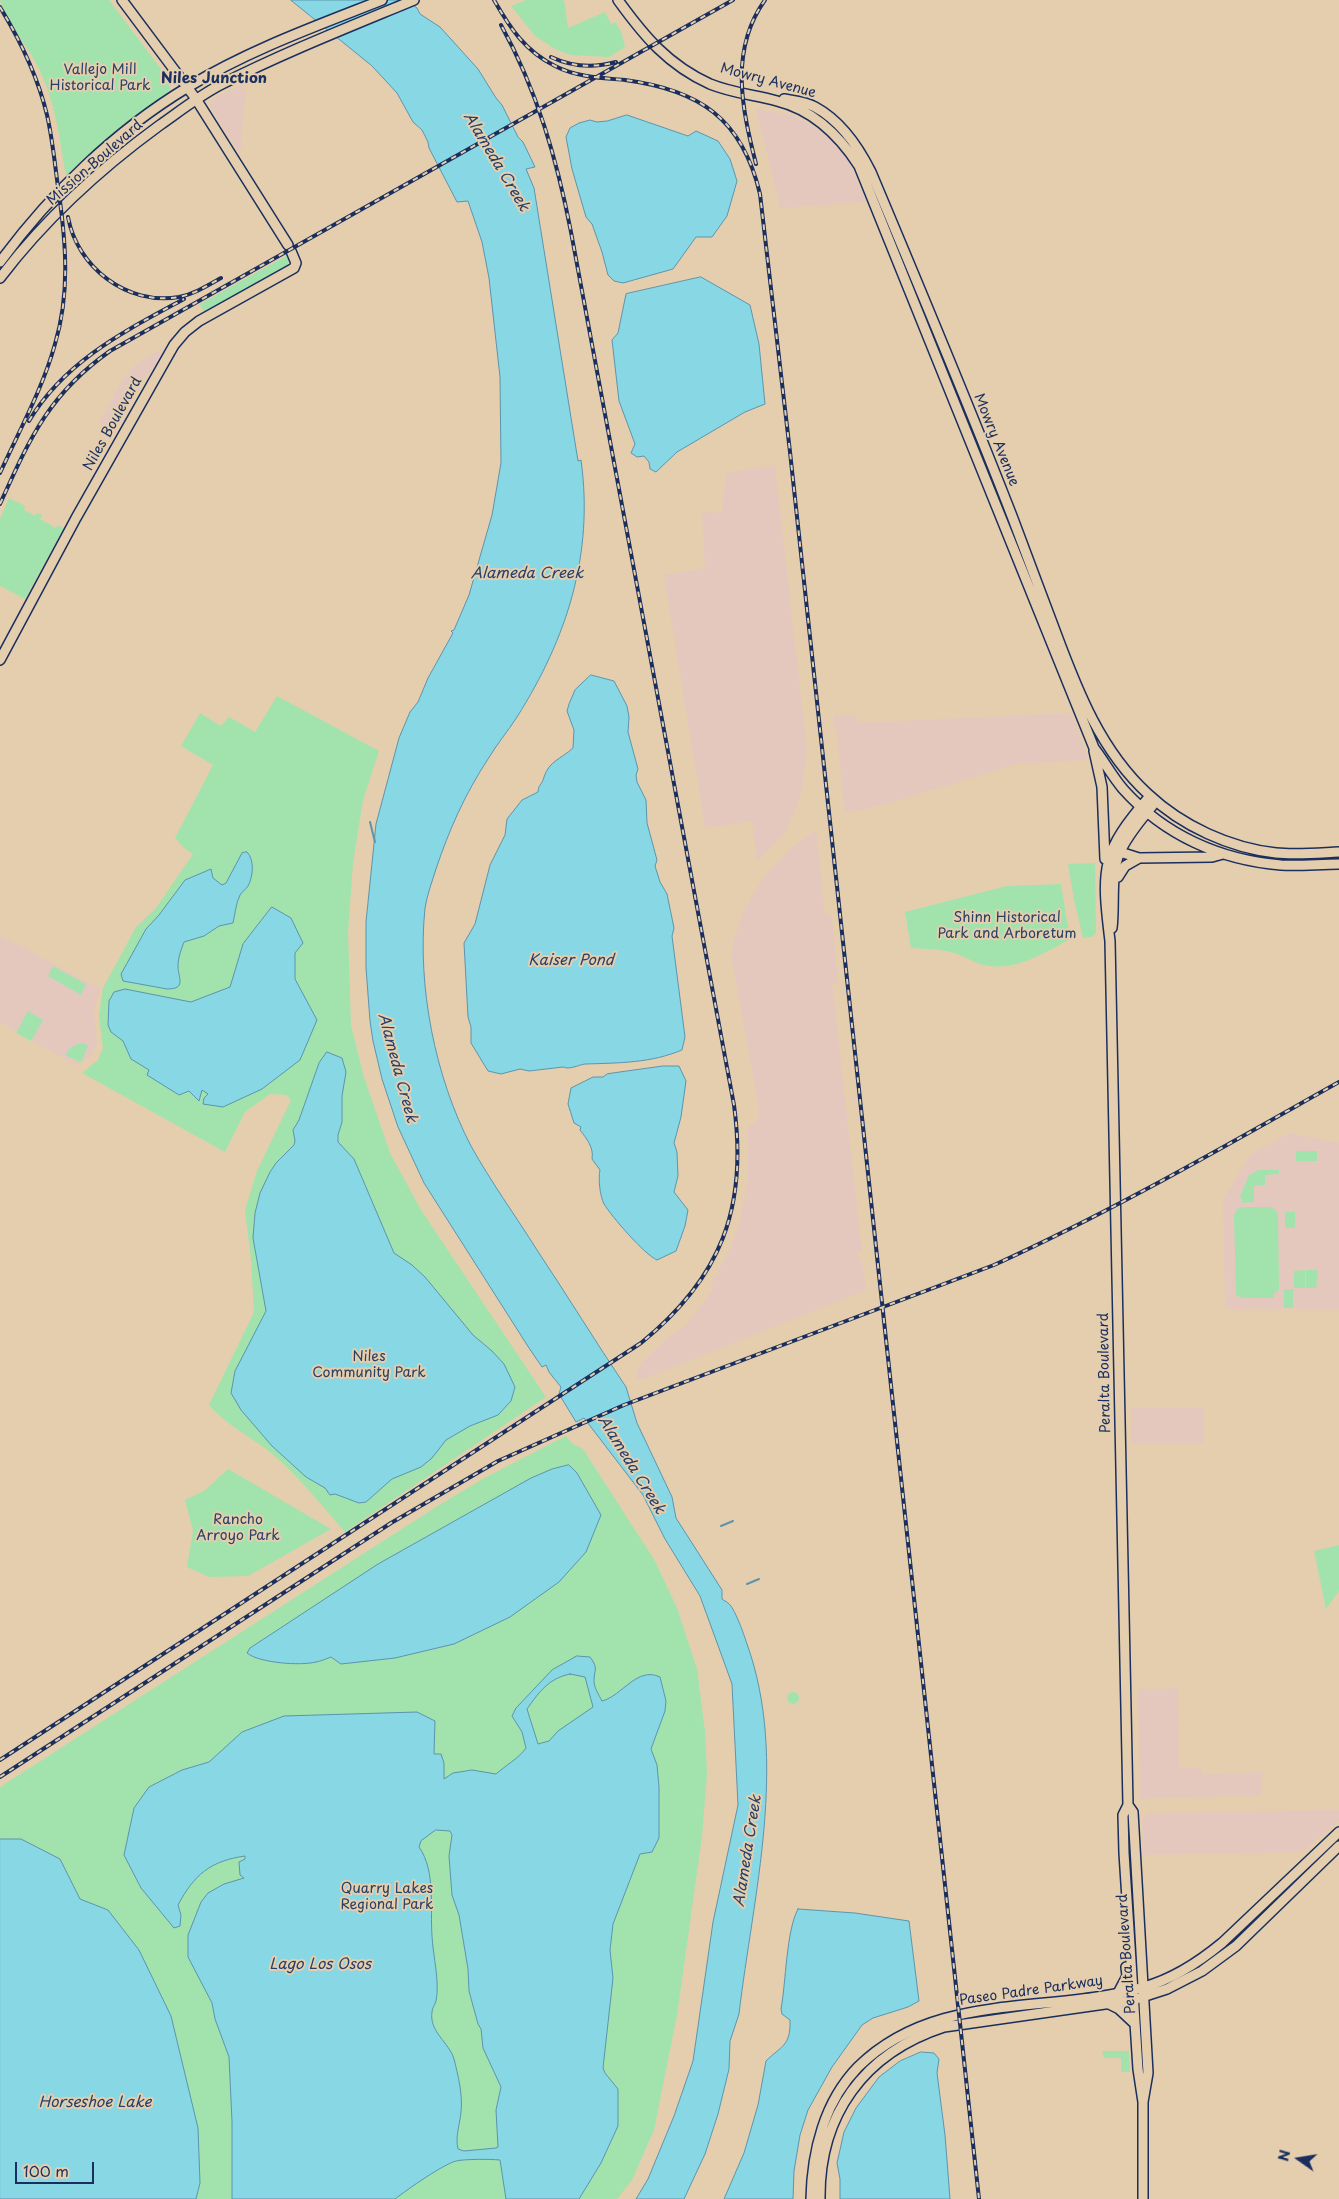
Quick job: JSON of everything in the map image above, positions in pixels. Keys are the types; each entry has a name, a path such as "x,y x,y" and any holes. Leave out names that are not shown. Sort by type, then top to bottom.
{"main road":[{"name":"Niles Boulevard","path":"0,660 71,526 174,345 185,332 200,321 294,268 296,263 290,248 196,99 122,0"},
{"name":"Mission Boulevard","path":"0,262 24,230 112,141 187,87 247,56 382,0"},
{"name":"Mission Boulevard","path":"0,278 53,218 93,178 124,152 196,99 220,85 321,39 414,0"},
{"name":"Mowry Avenue","path":"618,0 651,44 681,68 700,79 731,91 786,104 812,116 842,141 859,166 873,188 1012,515 1083,700 1109,749 1124,770 1153,799 1190,824 1208,833 1238,844 1282,853 1339,852"},
{"name":"Mowry Avenue","path":"630,16 667,54 702,76 730,88 814,106 830,118 858,148 1094,748 1116,780 1144,809 1176,833 1205,848 1223,854 1278,865 1339,864"},
{"path":"786,104 804,108 826,120 830,118 831,124 842,141"},
{"path":"1094,748 1102,787 1105,870"},
{"name":"Peralta Boulevard","path":"1110,941 1106,910 1105,870 1115,840 1153,799"},
{"name":"Peralta Boulevard","path":"1143,2199 1143,2102 1138,2070 1128,1941 1123,1815 1128,1805 1110,941 1114,884 1120,852 1144,809"},
{"path":"1115,840 1120,852"},
{"name":"Mowry Avenue","path":"1120,852 1139,858 1212,858 1223,854"},
{"path":"1114,884 1125,866 1139,858"},
{"name":"Peralta Boulevard","path":"1128,1805 1133,1812 1138,1928 1148,2073 1143,2102"},
{"name":"Paseo Padre Parkway","path":"811,2199 816,2151 820,2133 834,2100 853,2072 866,2059 893,2039 927,2023 968,2013 1143,1988 1182,1970 1222,1943 1339,1832"},
{"name":"Paseo Padre Parkway","path":"820,2199 823,2158 832,2125 858,2083 870,2069 892,2052 920,2036 944,2027 1144,1998 1182,1982 1224,1956 1339,1846"},
{"path":"1118,1993 1127,1976 1125,1948 1128,1941"},
{"path":"1109,2004 1120,2009 1135,2024"}],"shaded area":[{"path":"240,86 246,87 240,155 210,106 215,98"},
{"path":"756,109 792,115 814,126 832,139 847,157 867,202 780,208"},
{"path":"165,347 154,368 143,381 116,431 99,422 120,384 131,369 146,357"},
{"path":"775,465 807,750 801,794 787,830 757,862 752,821 705,828 664,575 705,568 702,512 722,513 726,473"},
{"path":"1072,713 1088,760 1016,764 886,804 845,813 836,730 833,730 834,715 857,715 857,723"},
{"path":"816,830 825,914 832,917 838,982 832,983 862,1252 857,1253 863,1266 866,1290 646,1378 638,1379 636,1375 641,1363 671,1335 685,1326 712,1291 713,1287 711,1284 728,1253 738,1228 748,1180 748,1127 759,1118 758,1102 731,956 734,940 744,910 763,878 791,848"},
{"path":"0,935 100,989 94,1010 97,1044 90,1058 75,1065 0,1022"},
{"path":"1289,1133 1339,1143 1339,1309 1225,1309 1223,1200 1251,1154"},
{"path":"1203,1407 1204,1443 1131,1444 1131,1408"},
{"path":"1178,1688 1179,1768 1201,1768 1202,1774 1263,1772 1261,1795 1140,1799 1138,1689"},
{"path":"1339,1810 1339,1821 1302,1852 1143,1855 1142,1818 1148,1813"}],"green space":[{"name":"Vallejo Mill Historical Park","path":"0,0 109,0 167,77 170,88 168,94 108,139 66,175 49,93 34,59 7,16"},
{"path":"526,0 564,0 568,28 605,12 611,24 615,22 621,31 625,47 609,57 570,55 555,49 535,36 511,6"},
{"path":"288,255 290,259 287,266 204,312 200,304"},
{"path":"9,498 25,506 24,510 35,516 37,513 42,515 40,519 56,528 58,525 64,528 25,599 0,586 0,519"},
{"name":"Niles Community Park","path":"277,696 379,751 363,800 353,863 348,932 351,1025 363,1074 390,1153 421,1210 546,1397 345,1532 277,1458 236,1429 209,1405 254,1312 251,1259 245,1210 257,1171 291,1100 287,1095 270,1094 245,1112 225,1152 82,1073 98,1060 103,1048 99,1016 103,988 136,927 156,908 193,854 175,838 213,765 181,746 200,713 221,726 229,717 255,732"},
{"path":"1095,863 1096,933 1092,937 1083,938 1068,864"},
{"name":"Shinn Historical Park and Arboretum","path":"1061,884 1070,939 1032,959 1000,967 977,963 951,952 911,948 905,912 1007,886"},
{"path":"53,966 86,984 81,995 48,976"},
{"path":"28,1011 43,1020 31,1041 16,1033"},
{"path":"81,1043 88,1045 82,1061 79,1062 65,1055 71,1047"},
{"path":"1296,1151 1317,1151 1317,1161 1296,1161"},
{"path":"1259,1170 1279,1170 1279,1174 1265,1175 1265,1185 1254,1186 1254,1202 1243,1203 1240,1196 1249,1175"},
{"path":"1242,1207 1272,1207 1278,1213 1279,1290 1274,1293 1274,1298 1243,1298 1237,1296 1234,1215 1237,1209"},
{"path":"1285,1212 1295,1212 1295,1228 1285,1228"},
{"path":"1305,1270 1305,1288 1294,1288 1294,1271"},
{"path":"1306,1270 1318,1270 1316,1288 1306,1288"},
{"path":"1284,1289 1293,1289 1293,1308 1284,1308"},
{"name":"Quarry Lakes Regional Park","path":"566,1436 573,1444 583,1449 655,1561 677,1608 697,1669 705,1731 707,1773 702,1837 677,2015 654,2130 632,2180 617,2199 0,2199 0,1787 436,1507 486,1477"},
{"name":"Rancho Arroyo Park","path":"228,1469 331,1529 248,1576 209,1577 187,1567 193,1531 185,1500 204,1491"},
{"path":"1339,1545 1339,1591 1326,1609 1314,1551"},
{"path":"793,1692 799,1698 793,1704 787,1698"},
{"path":"1102,2051 1129,2051 1130,2072 1121,2072 1121,2058 1104,2058"}],"water":[{"name":"Alameda Creek","path":"291,0 406,0 417,8 420,14 440,27 478,69 502,105 535,167 526,169 534,188 578,461 581,460 584,529 580,562 563,626 550,657 517,717 491,753 472,785 446,840 425,908 424,968 432,1030 439,1061 458,1119 487,1173 626,1387 637,1423 672,1497 676,1518 722,1590 722,1599 731,1606 742,1628 759,1689 765,1734 767,1781 759,1875 739,2014 730,2041 729,2069 718,2114 705,2154 684,2199 636,2199 648,2179 674,2116 693,2061 713,1922 738,1805 732,1684 700,1596 665,1539 643,1495 584,1418 576,1422 559,1394 561,1387 546,1365 542,1367 529,1348 424,1183 398,1127 382,1079 370,1021 366,968 366,922 376,824 399,738 410,712 418,702 428,678 453,633 451,631 454,630 469,595 492,515 501,463 500,377 489,278 482,242 468,201 457,202 429,148 422,130 413,122 397,93 372,66"},
{"path":"627,115 688,136 696,131 718,141 730,159 737,181 727,216 712,237 696,237 673,269 623,283 614,281 608,275 592,224 586,217 572,169 566,137 570,128 579,123 590,120 597,122 607,121"},
{"path":"701,277 750,305 759,344 765,404 745,412 677,452 656,472 650,469 649,462 644,456 637,457 631,453 635,444 619,401 612,340 618,333 626,294"},
{"name":"Kaiser Pond","path":"591,675 614,681 627,706 629,717 628,732 638,769 636,775 637,782 646,800 647,823 657,860 655,866 660,882 667,894 674,928 672,936 685,1037 682,1050 659,1058 635,1062 585,1064 571,1068 563,1067 529,1071 520,1069 501,1074 488,1071 471,1043 464,943 475,924 490,865 505,835 507,819 522,800 538,792 549,767 573,748 574,730 567,711 575,690"},
{"path":"247,852 251,859 252,873 248,886 239,898 233,923 219,926 204,936 184,942 178,966 179,985 173,989 167,989 123,981 121,974 146,929 185,880 211,869 213,878 222,885 226,883 242,853"},
{"path":"272,907 291,918 303,943 295,953 295,979 317,1020 300,1060 262,1089 223,1107 203,1104 204,1098 208,1094 202,1090 199,1101 189,1091 179,1095 147,1075 149,1070 131,1059 123,1041 111,1032 108,1025 109,1001 114,992 125,989 191,1002 230,987 243,944"},
{"path":"327,1052 342,1058 346,1072 342,1096 342,1122 338,1142 354,1159 394,1253 412,1265 425,1277 473,1335 504,1364 515,1387 511,1401 498,1415 470,1426 446,1440 432,1458 421,1467 392,1479 366,1502 359,1503 335,1494 330,1495 325,1488 306,1477 272,1446 241,1410 231,1393 235,1371 266,1311 253,1238 255,1213 260,1193 276,1163 294,1145 293,1130 299,1120 319,1063"},
{"path":"663,1066 679,1066 686,1081 681,1117 674,1143 677,1152 678,1176 674,1192 688,1210 685,1226 676,1251 657,1260 644,1251 604,1204 601,1197 600,1170 592,1159 591,1147 580,1130 581,1127 574,1123 568,1104 571,1088 593,1077 603,1077 607,1074"},
{"path":"569,1465 577,1473 601,1515 586,1552 559,1582 510,1617 454,1644 395,1658 341,1664 331,1657 309,1663 291,1664 261,1659 247,1653 250,1648 378,1564 531,1478 552,1469"},
{"name":"Lago Los Osos","path":"577,1656 590,1657 595,1667 595,1686 602,1701 616,1694 637,1678 644,1675 652,1675 660,1677 666,1701 665,1711 651,1749 657,1765 659,1787 659,1838 652,1852 640,1854 613,1924 610,1950 613,1978 603,2068 618,2089 618,2126 601,2163 579,2199 506,2199 500,2160 484,2159 460,2160 450,2163 395,2199 232,2199 232,2122 229,2057 215,2019 212,2003 188,1957 188,1935 201,1902 208,1893 224,1884 244,1878 240,1875 239,1862 245,1859 245,1856 233,1858 213,1866 204,1871 190,1885 178,1905 181,1915 180,1926 174,1928 141,1888 124,1855 134,1808 149,1787 182,1770 209,1762 242,1732 284,1716 417,1712 435,1721 434,1754 441,1754 444,1763 444,1779 453,1773 472,1770 496,1774 516,1759 526,1748 522,1732 512,1716 516,1708 552,1670","holes":["570,1674 585,1677 593,1707 558,1731 549,1741 538,1744 527,1709 550,1682","436,1830 450,1831 452,1835 449,1856 452,1895 459,1915 468,1969 469,1991 481,2029 483,2048 501,2087 496,2110 498,2147 496,2148 464,2151 458,2149 457,2135 461,2092 454,2059 433,2025 432,2011 436,2001 437,1986 432,1936 431,1890 428,1867 419,1847 421,1841"]},
{"name":"Horseshoe Lake","path":"0,1839 21,1839 60,1859 80,1899 108,1910 139,1950 171,2016 198,2128 200,2183 196,2199 0,2199"},
{"path":"798,1909 855,1913 909,1921 919,2001 908,2007 873,2018 862,2025 832,2067 808,2110 800,2135 794,2171 793,2199 724,2199 744,2153 758,2105 766,2061 784,2045 789,2035 790,2020 782,2014 781,2009 791,1930"},
{"path":"921,2052 934,2053 939,2059 937,2073 945,2135 950,2199 840,2199 840,2179 837,2163 844,2132 856,2108 879,2077 900,2061"}],"waterway":[{"path":"370,822 375,842"},
{"path":"721,1526 733,1521"},
{"path":"747,1584 759,1579"}],"railway":[{"path":"494,0 519,38 535,53 555,66 580,75 625,80 675,91 695,100 714,112 729,127 742,146 752,168 760,194 790,452 979,2199"},
{"path":"0,504 21,458 43,419 71,384 110,351 733,0"},
{"path":"756,164 743,101 743,59 746,39 754,19 765,0"},
{"path":"0,7 28,59 47,115 65,250 65,288 60,325 55,344 37,393 0,473"},
{"path":"0,1760 641,1343 669,1318 691,1293 709,1266 723,1238 732,1208 737,1176 734,1105 571,232 559,178 544,126 525,75 501,25"},
{"path":"551,57 583,66 616,62"},
{"path":"68,217 73,235 93,267 123,289 141,295 160,298 179,297 195,292 221,278"},
{"path":"29,421 60,381 78,364 140,323 184,299"},
{"path":"0,1777 391,1523 498,1461 624,1405 994,1265 1082,1223 1211,1154 1339,1082"}],"district":[{"name":"Niles Junction","path":"214,79"}]}
